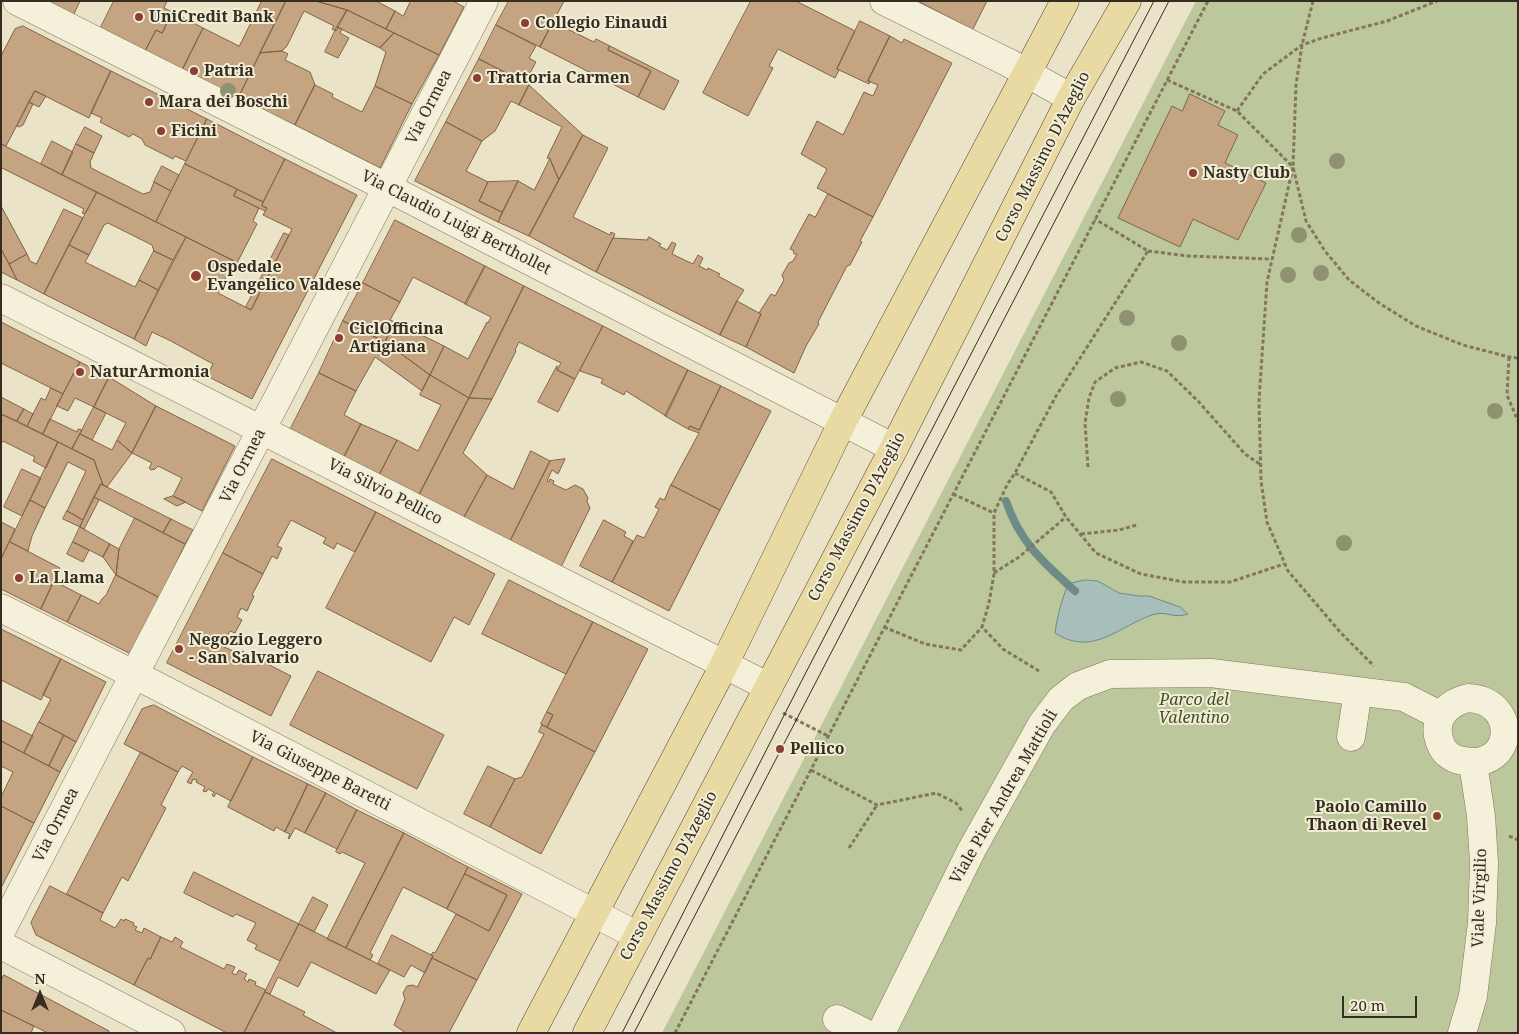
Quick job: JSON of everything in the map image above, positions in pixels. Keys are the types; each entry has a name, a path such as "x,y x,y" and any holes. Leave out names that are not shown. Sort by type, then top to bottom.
{"main road":[{"path":"531,1033 725,665 843,422 1065,1"},
{"name":"Corso Massimo D'Azeglio","path":"587,1033 894,448 1071,98 1127,1"}],"street":[{"name":"Via Claudio Luigi Berthollet","path":"17,1 388,188 894,448"},
{"name":"Via Ormea","path":"1,931 484,1"},
{"path":"884,1 1027,72 1071,98"},
{"name":"Via Silvio Pellico","path":"1,298 769,687"},
{"name":"Via Giuseppe Baretti","path":"1,608 134,674 638,936"},
{"name":"Viale Pier Andrea Mattioli","path":"881,1033 972,849 1038,732 1060,700 1078,686 1110,674 1210,673 1404,696 1441,716"},
{"path":"1351,737 1358,691"},
{"path":"1479,698 1498,710 1510,714 1500,750 1484,761 1473,763 1457,760 1444,752 1438,739 1437,727 1441,716 1448,707 1457,701 1479,698"},
{"name":"Viale Virgilio","path":"1462,1033 1474,996 1482,923 1484,863 1481,816 1473,763"},
{"path":"1,946 171,1033"},
{"path":"837,1019 865,1033"}],"path":[{"path":"675,1033 1208,1"},
{"path":"1313,1 1302,45 1296,85 1293,167 1267,282 1259,401 1261,482 1267,522 1288,571 1341,633 1376,668"},
{"path":"1236,111 1263,74 1302,45 1387,21 1437,1"},
{"path":"1167,80 1236,111 1293,167 1306,221 1325,251 1349,280 1379,303 1416,326 1462,345 1518,358"},
{"path":"1095,218 1148,251 1188,256 1272,259"},
{"path":"884,626 925,644 961,650 982,627 989,603 994,574 994,513 1007,485 1056,396 1148,251"},
{"path":"1509,357 1506,395 1518,421"},
{"path":"1088,467 1085,423 1095,382 1115,368 1140,362 1166,371 1198,401 1245,454 1261,465"},
{"path":"1015,473 1051,492 1066,517 1096,553 1141,574 1184,582 1230,582 1284,564"},
{"path":"953,494 994,513"},
{"path":"994,574 1042,539 1066,517"},
{"path":"1080,534 1119,530 1137,525"},
{"path":"982,627 1004,649 1039,671"},
{"path":"811,770 877,805 936,793 956,803 967,818"},
{"path":"849,848 877,805"}],"green space":[{"name":"Parco del Valentino","path":"1196,1 1518,1 1518,1033 662,1033"}],"water":[{"path":"1085,580 1098,581 1119,593 1149,596 1180,607 1188,614 1179,616 1163,613 1155,614 1094,641 1069,640 1055,633 1060,608 1068,584"}],"building":[{"path":"46,1 80,1 73,16"},
{"path":"114,1 167,1 164,8 172,12 162,33 156,30 145,51 102,29 101,27"},
{"path":"262,1 286,1 238,98 182,70 203,28 239,46"},
{"path":"286,1 316,1 347,10 336,31 332,29 334,26 304,11 287,46 282,51 260,53"},
{"path":"316,1 376,1 395,11 386,29 347,10"},
{"path":"411,1 453,1 464,7 439,55 386,29 395,11 403,16"},
{"name":"Collegio Einaudi","path":"509,1 564,1 540,47 496,25"},
{"path":"751,1 796,1 855,31 837,69 839,70 835,78 778,49 769,66 773,68 748,116 703,93"},
{"path":"918,1 987,1 973,29"},
{"path":"347,10 394,33 380,48 337,27"},
{"path":"172,12 203,28 182,70 145,51 156,30 162,33"},
{"path":"860,21 890,36 868,81 870,81 869,84 837,69"},
{"path":"553,22 594,42 596,39 610,46 608,50 651,71 638,97 540,47"},
{"path":"496,25 536,46 529,58 536,62 530,73 523,70 518,79 479,59"},
{"path":"23,26 111,71 89,118 35,91 6,146 1,144 1,56 15,29"},
{"path":"337,27 342,29 340,33 349,38 338,58 325,52"},
{"path":"394,33 439,55 412,104 375,86 386,52 380,48"},
{"path":"890,36 902,43 904,39 952,63 873,217 817,188 827,169 801,154 817,121 843,135 864,92 873,96 878,85 868,81"},
{"path":"610,46 679,81 664,110 638,97 651,71 608,50"},
{"path":"282,51 288,54 285,60 310,72 315,85 295,125 238,98 260,53"},
{"path":"479,59 529,85 519,105 511,101 495,131 482,141 446,122"},
{"path":"111,71 207,119 186,161 175,156 173,159 145,145 142,139 133,134 129,137 100,122 102,118 91,113"},
{"path":"315,85 333,94 332,97 362,112 375,86 412,104 380,168 295,125"},
{"path":"529,85 583,135 559,180 550,159 547,158 562,127 519,105"},
{"path":"35,91 46,96 39,107 29,102"},
{"name":"Nasty Club","path":"1190,94 1225,111 1218,125 1238,135 1225,163 1266,183 1238,240 1193,219 1180,247 1118,218 1172,106 1182,111"},
{"path":"29,102 33,104 23,125 19,127 17,126"},
{"path":"207,119 285,159 263,202 185,164"},
{"path":"446,122 482,141 466,171 488,182 479,201 502,212 498,222 415,181"},
{"path":"85,127 102,136 94,153 76,144"},
{"path":"583,135 608,148 573,217 610,235 611,232 615,234 596,272 529,236"},
{"path":"52,141 73,152 62,175 41,164"},
{"path":"1,144 97,192 85,214 82,213 84,209 2,168 1,171"},
{"path":"76,144 94,153 90,162 91,168 143,194 150,192 154,182 171,191 156,222 62,175"},
{"name":"Ospedale Evangelico Valdese","path":"285,159 357,195 252,399 207,376 213,364 171,341 152,332 146,346 134,339 186,237 234,261 218,293 251,310 292,229 263,215 267,208 262,206"},
{"path":"550,159 559,180 529,236 498,222 518,181 534,190"},
{"path":"185,164 237,189 234,196 259,208 253,221 257,224 236,265 233,263 234,261 156,222"},
{"path":"162,166 179,175 171,191 154,182"},
{"path":"518,181 502,212 479,201 488,182"},
{"path":"237,189 263,202 262,206 267,208 265,211 234,196"},
{"path":"97,192 186,237 173,260 154,251 152,245 108,223 104,225 89,255 69,245"},
{"path":"828,194 873,217 850,265 847,266 818,322 819,324 806,346 794,373 746,347 761,314 759,313 771,294 775,296 784,280 782,275 797,254 794,254 793,250 790,249 809,214 815,217"},
{"path":"1,206 27,254 9,264 1,249"},
{"path":"64,209 83,218 44,294 17,280 9,264 27,254 30,261 36,264"},
{"path":"395,220 485,266 466,304 413,277 400,302 363,283"},
{"path":"284,233 289,235 251,310 246,307"},
{"path":"649,237 667,250 672,242 676,244 672,254 693,264 698,255 703,258 699,266 720,274 718,276 744,290 720,335 596,272 613,238 647,240"},
{"path":"69,245 89,255 85,262 135,287 139,280 158,290 134,339 44,294"},
{"path":"1,249 9,264 17,280 1,272"},
{"path":"154,251 173,260 158,290 139,280"},
{"path":"485,266 524,286 469,398 430,375 444,346 468,359 488,323 491,317 465,304"},
{"path":"363,283 400,302 390,320 395,322 385,342 343,321"},
{"path":"524,286 603,326 575,379 557,370 561,363 519,342 492,399 469,398"},
{"path":"737,301 761,314 746,347 720,335"},
{"path":"343,321 385,342 430,375 422,391 375,357 356,391 319,373"},
{"path":"1,322 80,362 63,394 1,363"},
{"path":"395,322 444,346 430,375 385,342"},
{"path":"603,326 688,370 666,416 626,391 624,395 601,383 603,379 580,371"},
{"path":"80,362 109,377 94,407 75,398 68,411 57,406"},
{"path":"557,366 557,370 575,379 558,412 538,402"},
{"path":"688,370 721,386 699,430 690,426 688,429 665,416"},
{"path":"319,373 356,391 344,415 361,424 343,459 290,430"},
{"path":"430,375 469,398 419,495 379,475 397,440 418,451 441,405 420,395"},
{"path":"109,377 156,406 132,453 117,440 126,423 94,407"},
{"path":"721,386 771,411 720,510 671,485 699,433 688,429 690,426 699,430"},
{"path":"51,388 63,394 43,434 27,426 41,398 45,400"},
{"path":"1,397 24,409 17,421 1,414"},
{"path":"469,398 492,399 463,453 487,475 464,517 419,495"},
{"path":"156,406 235,446 202,511 173,496 182,478 158,466 151,470 149,468 152,463 132,453"},
{"path":"94,407 106,413 92,440 80,434"},
{"path":"24,409 33,414 27,426 17,421"},
{"path":"1,414 58,442 46,468 33,461 35,457 3,441 1,444"},
{"path":"50,419 77,432 78,429 82,430 72,449 43,434"},
{"path":"361,424 397,440 379,475 343,459"},
{"path":"80,434 112,450 117,440 132,453 107,487 103,485 94,460 72,449"},
{"path":"58,442 94,460 103,485 101,484 83,520 67,511 86,471 68,462 45,508 30,500"},
{"path":"531,451 550,461 510,541 464,517 487,475 513,489"},
{"path":"272,459 376,512 355,552 337,543 334,549 323,543 326,538 291,520 277,546 282,548 277,559 272,556 263,574 223,553"},
{"path":"565,459 558,474 552,470 547,481 549,482 550,479 554,481 553,484 566,490 575,485 583,489 588,498 587,501 590,508 561,567 510,541 550,461"},
{"path":"22,469 41,478 22,516 4,507"},
{"path":"101,484 171,519 163,533 94,497"},
{"path":"671,485 720,510 669,611 612,582 637,535 644,538 659,509 655,507 660,498 664,500"},
{"path":"173,496 186,502 177,506 164,499"},
{"path":"94,497 99,500 84,529 80,527"},
{"path":"30,500 45,508 32,536 28,551 10,542"},
{"path":"67,511 83,520 80,527 63,519"},
{"path":"376,512 495,574 469,625 454,617 431,662 326,608"},
{"path":"135,518 185,544 160,598 116,575 119,549"},
{"path":"171,519 193,530 185,544 163,533"},
{"path":"604,520 626,532 624,536 633,541 612,582 580,566"},
{"path":"1,522 15,529 1,559"},
{"path":"80,527 110,544 103,557 73,542"},
{"path":"10,542 60,568 41,609 1,589 1,559"},
{"path":"73,542 89,550 83,562 67,554"},
{"path":"110,544 119,549 116,575 103,557"},
{"path":"223,553 263,574 252,595 254,596 247,611 241,608 237,617 242,620 235,633 230,631 225,639 228,641 224,647 240,654 242,651 291,676 271,716 167,663"},
{"path":"116,575 160,598 131,654 67,622 81,595 99,604"},
{"path":"509,580 593,622 566,674 482,634"},
{"path":"54,581 81,595 67,622 41,609"},
{"path":"593,622 648,649 595,752 547,727 553,715 547,712"},
{"path":"1,629 61,659 41,700 1,680"},
{"path":"61,659 106,682 76,742 39,722 51,699 43,695"},
{"path":"318,671 444,735 417,789 290,725"},
{"path":"154,705 253,757 231,801 216,793 214,797 212,795 214,792 208,789 206,792 203,791 205,787 196,782 197,780 193,779 191,784 187,782 193,772 182,766 178,772 124,744 142,709"},
{"path":"547,712 553,715 547,727 541,724"},
{"path":"1,720 33,736 24,753 1,741"},
{"path":"39,722 64,735 49,766 24,753"},
{"path":"542,725 595,752 541,854 490,827 515,779 522,777 544,734 539,732"},
{"path":"64,735 76,742 60,772 49,766"},
{"path":"1,741 60,772 34,823 1,806 1,797 13,772 1,766"},
{"path":"141,752 178,772 161,805 166,808 128,881 122,877 103,913 67,894"},
{"path":"253,757 308,784 285,832 276,827 274,831 228,807"},
{"path":"488,766 515,779 490,827 464,814"},
{"path":"308,784 326,793 305,833 295,828 289,839 290,834 285,832"},
{"path":"326,793 357,810 337,849 305,833"},
{"path":"1,806 34,823 1,888"},
{"path":"357,810 404,833 346,948 327,939 365,863 342,852 340,854 336,852"},
{"path":"404,833 468,867 447,909 403,887 370,953 373,955 370,960 346,948"},
{"path":"468,867 522,894 477,980 432,958 433,956 431,955 433,952 435,953 456,914 489,931 507,895 465,874"},
{"path":"194,872 299,924 280,961 255,949 257,945 247,940 256,923 236,914 233,917 184,893"},
{"path":"465,874 507,895 489,931 447,909"},
{"path":"50,886 103,913 100,920 115,928 121,919 124,921 125,919 134,923 133,925 137,927 135,930 142,933 144,928 161,937 134,985 36,935 31,923"},
{"path":"313,897 328,905 314,932 299,924"},
{"path":"299,924 390,970 376,994 311,962 298,987 278,977 270,994 265,992"},
{"path":"392,935 433,956 425,973 411,965 404,977 378,964"},
{"path":"161,937 172,942 175,937 183,942 180,947 224,969 227,964 235,967 232,973 236,975 239,970 247,974 244,979 248,982 249,979 256,982 255,985 266,990 244,1033 227,1033 134,985"},
{"path":"432,958 477,980 449,1033 406,1033 394,1025 405,999 403,993 407,986 413,985 417,987"},
{"path":"4,975 109,1031 108,1033 48,1033 1,1010 1,981"},
{"path":"265,992 305,1012 303,1015 337,1033 244,1033"},
{"path":"1,1010 34,1026 31,1033 1,1033"}],"waterway":[{"path":"1006,501 1018,529 1026,541 1043,561 1075,591"}],"tram line":[{"path":"622,1033 801,682 1154,1"},
{"path":"634,1033 1169,1"}],"place":[{"name":"UniCredit Bank","path":"139,17"},
{"name":"Collegio Einaudi","path":"525,23"},
{"name":"Patria","path":"194,71"},
{"name":"Trattoria Carmen","path":"477,78"},
{"name":"Mara dei Boschi","path":"149,102"},
{"name":"Ficini","path":"161,131"},
{"name":"Nasty Club","path":"1193,173"},
{"name":"Ospedale Evangelico Valdese","path":"196,276"},
{"name":"CiclOfficina Artigiana","path":"339,338"},
{"name":"NaturArmonia","path":"80,372"},
{"name":"La Llama","path":"19,578"},
{"name":"Negozio Leggero - San Salvario","path":"179,649"},
{"name":"Pellico","path":"780,749"},
{"name":"Paolo Camillo Thaon di Revel","path":"1437,816"}]}
